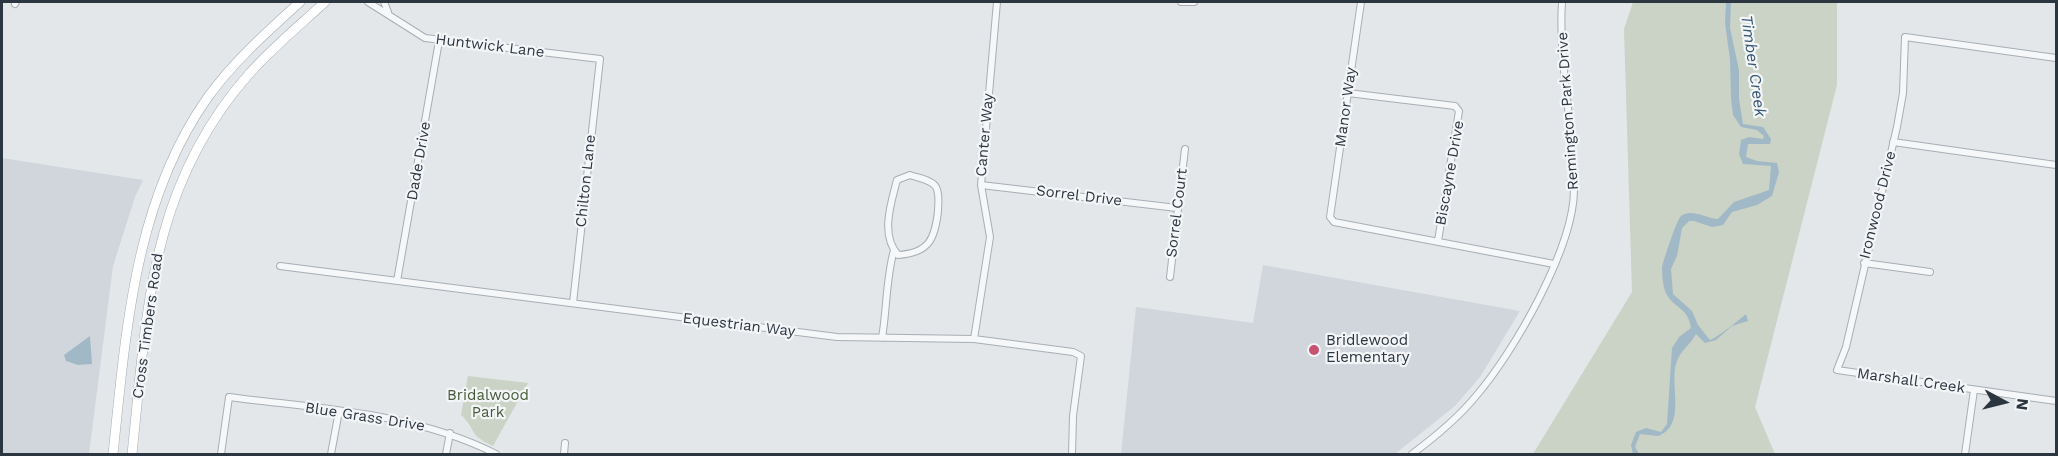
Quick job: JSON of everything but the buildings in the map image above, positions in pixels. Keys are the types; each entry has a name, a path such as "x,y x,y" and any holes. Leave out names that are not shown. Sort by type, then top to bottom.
{"main road":[{"name":"Cross Timbers Road","path":"113,454 131,301 139,260 155,202 168,169 195,116 210,94 257,40 300,2"},
{"name":"Cross Timbers Road","path":"132,454 155,262 182,179 217,117 249,74 326,2"},
{"path":"139,260 155,262"}],"street":[{"name":"Huntwick Lane","path":"368,2 377,9 388,12 412,32 425,38 600,60"},
{"name":"Huntwick Lane","path":"384,2 388,12"},
{"name":"Canter Way","path":"974,339 990,237 981,185 997,2"},
{"path":"1181,2 1194,2"},
{"name":"Manor Way","path":"1361,2 1330,213 1334,222 1438,241"},
{"name":"Remington Park Drive","path":"1416,453 1446,427 1478,394 1532,309 1564,240 1574,197 1560,32 1562,2"},
{"name":"Ironwood Drive","path":"1837,370 1846,347 1893,142 1902,93 1905,37 2056,58"},
{"name":"Dade Drive","path":"398,281 440,40"},
{"name":"Chilton Lane","path":"573,303 600,60"},
{"name":"Biscayne Drive","path":"1348,93 1458,109 1461,113 1455,132 1438,241"},
{"path":"1893,142 2056,165"},
{"name":"Sorrel Court","path":"1170,277 1185,149"},
{"path":"882,338 889,284 888,273 894,250 888,233 897,180 910,175 931,182 936,187 939,199 935,234 926,246 914,254 898,255 894,250"},
{"name":"Sorrel Drive","path":"981,185 1177,208"},
{"path":"1438,241 1554,264"},
{"path":"1864,263 1930,272"},
{"name":"Equestrian Way","path":"280,266 837,337 974,339 1066,351 1081,356 1073,416 1072,454"},
{"name":"Marshall Creek","path":"1837,370 2056,401"},
{"path":"1965,454 1974,390"},
{"name":"Blue Grass Drive","path":"221,454 228,397 391,418 450,433 496,454"},
{"path":"331,454 339,411"},
{"path":"446,454 450,433"},
{"path":"564,454 566,443"}],"shaded area":[{"path":"2,158 143,180 135,197 113,266 89,454 2,454"},
{"name":"Bridlewood Elementary","path":"1263,265 1520,311 1480,377 1455,406 1395,454 1121,454 1136,307 1253,323"}],"green space":[{"path":"1633,2 1837,2 1837,85 1755,407 1775,454 1533,454 1632,292 1624,29"},
{"name":"Bridalwood Park","path":"468,376 528,383 493,446 479,438 461,415"}],"water":[{"path":"1726,2 1731,2 1730,28 1739,70 1739,99 1743,124 1763,127 1771,139 1770,144 1748,144 1746,157 1757,161 1777,163 1779,172 1772,196 1757,205 1732,212 1723,225 1712,227 1689,221 1682,228 1677,256 1671,269 1673,294 1692,311 1698,325 1710,340 1746,314 1748,321 1732,326 1716,340 1705,343 1696,334 1677,361 1674,380 1675,413 1672,423 1667,431 1658,436 1640,434 1635,447 1639,454 1633,454 1631,445 1636,432 1646,428 1661,432 1667,424 1672,348 1679,337 1691,328 1687,316 1667,295 1663,278 1663,264 1679,219 1685,214 1695,213 1718,219 1734,202 1769,190 1771,166 1743,164 1739,154 1741,140 1749,137 1763,139 1764,136 1757,130 1741,127 1733,115 1730,59 1725,23"},
{"path":"90,336 92,364 78,365 66,361 64,355"}],"place":[{"name":"Bridlewood Elementary","path":"1314,350"}],"water label":[{"name":"Timber Creek","path":"1753,66"}]}
